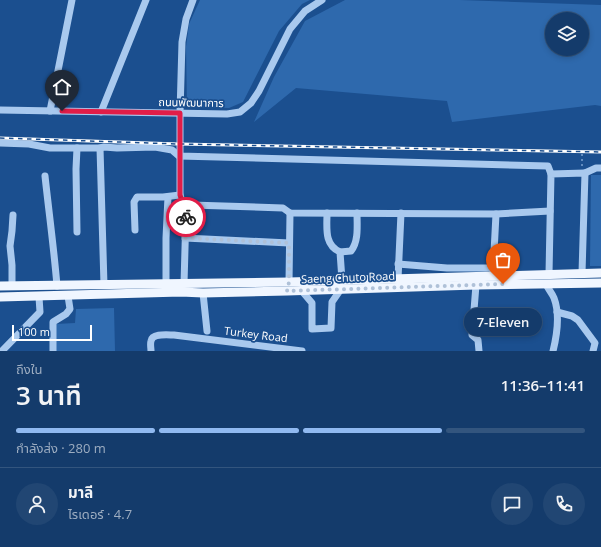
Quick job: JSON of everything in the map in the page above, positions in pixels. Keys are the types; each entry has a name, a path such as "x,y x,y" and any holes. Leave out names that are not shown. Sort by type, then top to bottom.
{"main road":[{"name":"Saeng Chuto Road","path":"374,284 398,278 493,272 549,274 601,273"},
{"name":"Saeng Chuto Road","path":"0,286 104,285 137,289 203,293 288,287 374,284 476,285 601,283"},
{"name":"Saeng Chuto Road","path":"0,298 68,296 137,289 166,284 288,287 301,290 341,285"}],"street":[{"path":"50,111 72,0"},
{"path":"101,112 146,0"},
{"path":"184,284 186,213 180,195 179,156 182,42 186,19 193,0"},
{"name":"ถนนพัฒนาการ","path":"0,110 227,114 240,112 251,103 259,91 290,29 305,11 322,0"},
{"path":"0,143 29,144 50,148 155,147 172,150 179,156 548,166 551,174 549,274"},
{"path":"77,148 77,232"},
{"path":"100,148 104,285"},
{"path":"551,174 584,173 596,168 601,168"},
{"path":"582,273 584,173"},
{"path":"45,176 57,286"},
{"path":"135,230 135,198 139,196 168,197 180,195"},
{"path":"166,284 168,197"},
{"path":"186,213 191,205 283,208 290,213 496,214 550,211"},
{"path":"288,287 290,213"},
{"path":"327,213 329,242 335,250 340,252 351,251 355,246 357,213"},
{"path":"398,278 400,213"},
{"path":"398,264 493,272 496,214"},
{"path":"12,286 10,246 13,215"},
{"path":"185,238 289,243"},
{"path":"301,290 312,303 312,329 331,328 332,302 341,285 340,252"},
{"path":"546,284 554,298 557,312 557,325 553,351"},
{"path":"476,285 472,335 478,340 479,351"},
{"path":"203,293 207,331"},
{"path":"53,351 52,322 66,314 70,309 68,296"},
{"path":"2,351 40,312 39,297"},
{"path":"557,312 572,316 578,320 595,343 593,351"},
{"name":"Turkey Road","path":"151,351 151,340 154,336 174,335 302,351"}],"path":[{"path":"582,153 584,173"}],"shaded area":[{"path":"200,0 310,0 302,4 279,31 243,102 229,108 187,107 186,47 189,24"},
{"path":"345,0 460,0 601,5 601,106 595,105 452,122 447,101 296,88 254,122 274,77 305,21"},
{"path":"591,175 601,175 601,266 590,266"},
{"path":"114,308 115,351 56,351 56,324 75,323 76,309"}],"railway":[{"path":"0,138 179,144 601,152"}],"way so far":[{"path":"186,217 185,238 289,243 289,282 287,291 503,284"}],"place":[{"name":"7-Eleven","path":"503,284"}],"route":[{"path":"62,111 180,113 180,195 186,217"}]}
